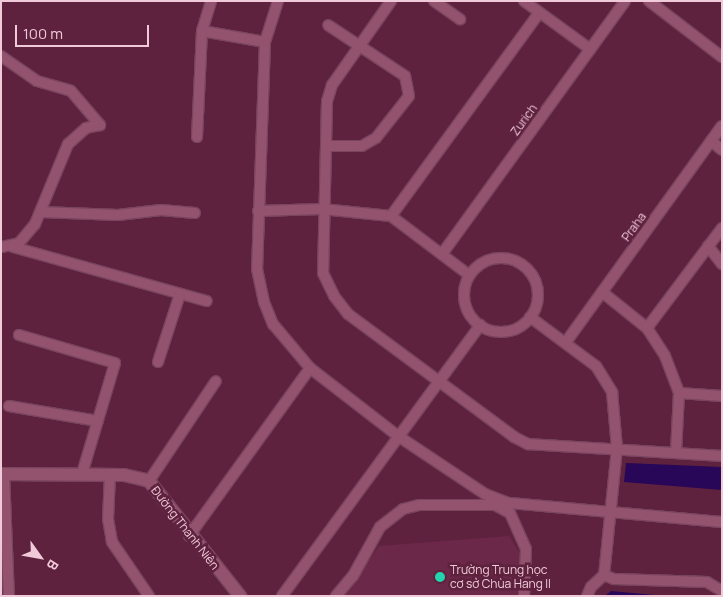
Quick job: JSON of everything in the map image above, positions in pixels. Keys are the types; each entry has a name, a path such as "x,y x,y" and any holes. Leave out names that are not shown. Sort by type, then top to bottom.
{"street":[{"path":"197,137 202,31 211,1"},
{"path":"278,1 265,42 257,269 264,302 273,324 310,368 398,436 485,494 509,503 722,522"},
{"path":"391,1 332,85 327,101 322,209 322,273 334,296 348,314 528,444 617,448 722,456"},
{"path":"434,1 460,19"},
{"path":"524,1 590,49"},
{"name":"Zurich","path":"442,254 625,1"},
{"path":"649,1 722,57"},
{"path":"391,216 539,13"},
{"path":"326,146 362,146 376,138 409,96 405,76 328,25"},
{"path":"202,31 265,42"},
{"path":"1,56 37,81 72,91 100,124 86,128 68,144 40,212 24,237 13,247"},
{"name":"Praha","path":"566,342 722,126"},
{"path":"711,141 722,150"},
{"path":"258,211 322,209 391,216 469,275"},
{"path":"40,212 118,215 161,210 196,213"},
{"path":"647,328 722,228"},
{"path":"708,246 722,264"},
{"path":"1,247 13,247 207,301"},
{"path":"495,258 514,260 525,266 537,285 536,307 530,317 512,330 501,332 480,325 472,318 465,302 465,286 469,275 478,266 495,258"},
{"path":"602,292 647,328 665,356 679,393 676,452"},
{"path":"158,362 180,294"},
{"path":"530,317 596,366 612,392 617,448 604,575 591,587 587,596"},
{"path":"282,596 480,325"},
{"path":"19,335 115,363 82,474"},
{"path":"189,536 310,368"},
{"path":"149,481 216,381"},
{"path":"679,393 722,396"},
{"path":"9,406 98,421"},
{"path":"3,474 9,596"},
{"name":"Đường Thanh Niên","path":"3,474 110,475 149,481 189,536 240,596"},
{"path":"110,475 108,519 112,542 149,596"},
{"path":"336,596 353,576 380,527 403,508 419,504 496,505 510,513 526,549 524,596"},
{"path":"604,575 614,579 707,582 722,591"}],"shaded area":[{"path":"626,463 722,467 722,490 624,482"},
{"name":"Trường Trung học cơ sở Chùa Hang II","path":"509,536 524,560 520,596 343,596 379,546"},
{"path":"611,591 654,595 654,596 605,596"}],"place":[{"name":"Trường Trung học cơ sở Chùa Hang II","path":"440,577"}]}
